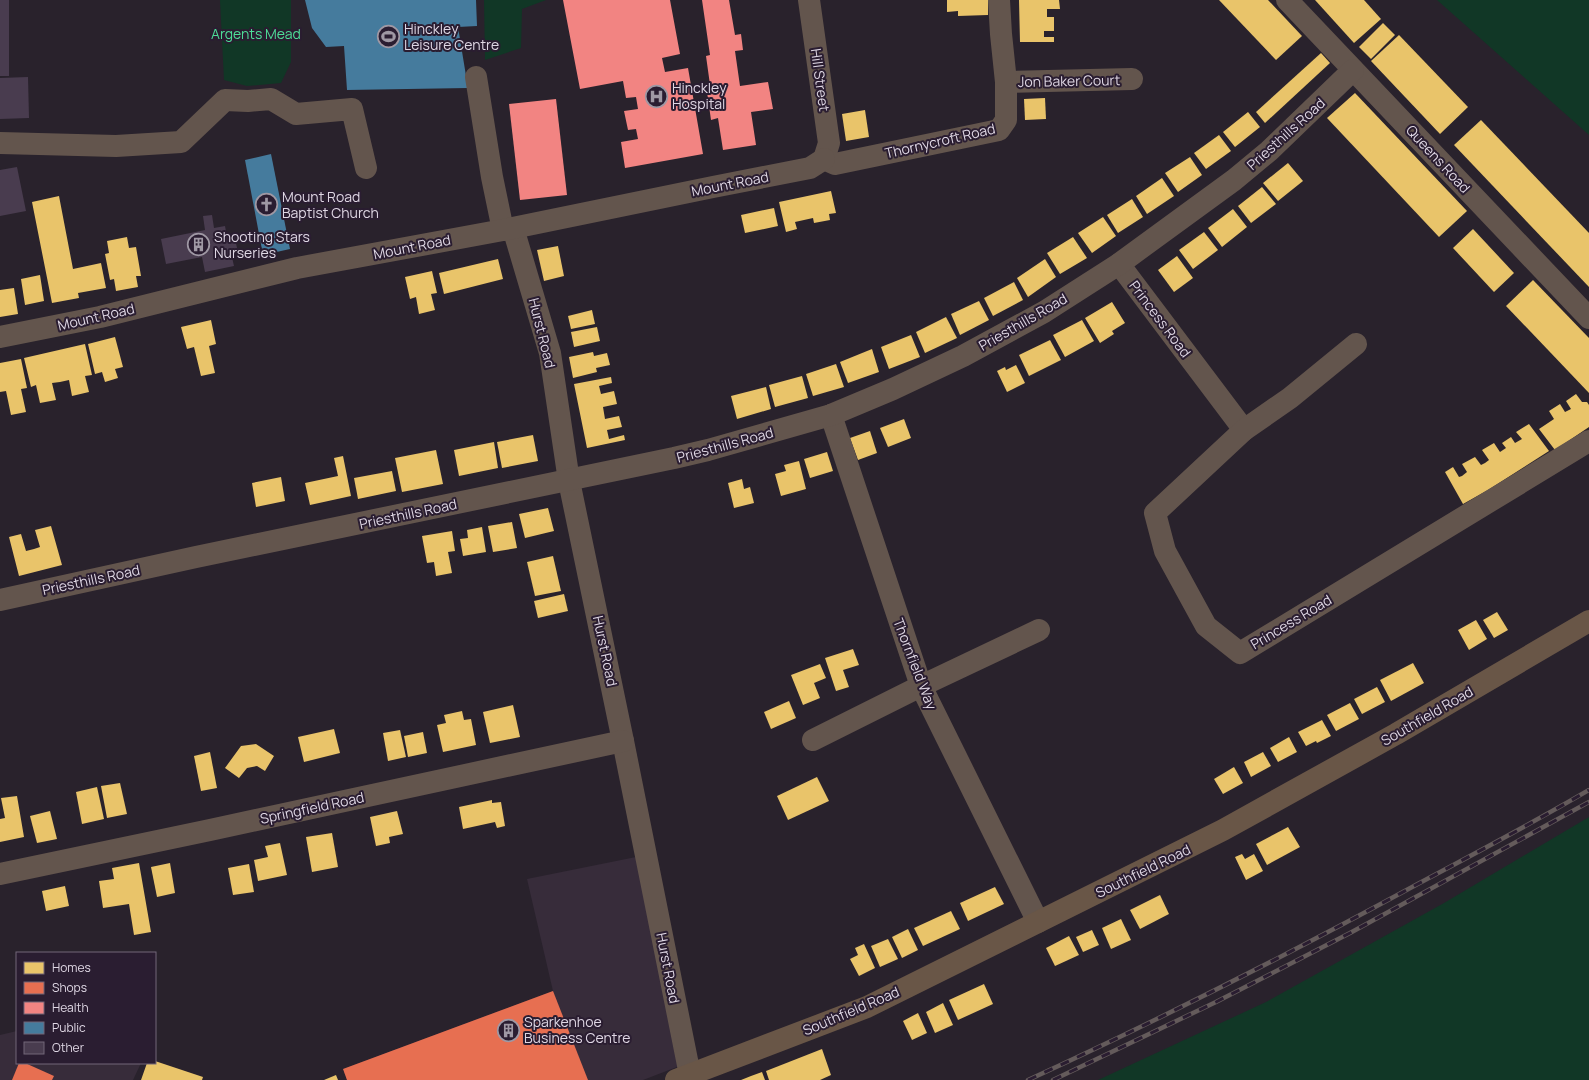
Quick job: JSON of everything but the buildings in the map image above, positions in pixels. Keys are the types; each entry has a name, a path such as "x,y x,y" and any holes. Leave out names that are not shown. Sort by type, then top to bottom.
{"main road":[{"name":"Southfield Road","path":"683,1077 856,1011 1224,830 1310,783 1489,680 1589,620"}],"street":[{"name":"Hill Street","path":"809,0 829,143 824,159"},
{"name":"Thornycroft Road","path":"824,159 835,164 999,130 1006,120 1006,82 999,0"},
{"name":"Queens Road","path":"1287,0 1589,318"},
{"name":"Priesthills Road","path":"0,600 569,481 708,450 831,415 893,389 963,356 1044,312 1119,264 1234,180 1269,151 1353,70"},
{"name":"Hurst Road","path":"476,77 491,170 508,229 550,353 569,481 623,741 683,1077"},
{"name":"Jon Baker Court","path":"1006,82 1132,79"},
{"path":"0,143 116,146 181,142 224,100 248,101 271,99 296,114 352,109 366,168"},
{"name":"Mount Road","path":"0,338 100,317 297,268 508,229 810,168 824,159"},
{"name":"Princess Road","path":"1119,264 1244,430"},
{"name":"Princess Road","path":"1356,344 1290,398 1244,430 1154,513 1166,551 1206,626 1240,653 1589,441"},
{"name":"Thornfield Way","path":"831,415 921,686 1038,922"},
{"path":"813,740 921,686 1039,630"},
{"name":"Springfield Road","path":"0,874 623,741"}],"shaded area":[{"path":"636,857 682,1065 643,1080 347,1080 343,1069 553,991 527,879"},
{"path":"16,1031 16,1064 141,1064 133,1080 0,1080 0,1035"}],"green space":[{"name":"Argents Mead","path":"220,0 291,0 291,62 281,83 247,86 224,80"},
{"path":"484,0 546,0 522,9 521,48 485,60"},
{"path":"1437,0 1589,0 1589,135"},
{"path":"1589,817 1589,1080 1098,1080 1266,1002 1444,903"}],"railway":[{"path":"1028,1080 1126,1034 1271,962 1480,851 1589,790"},
{"path":"1053,1080 1216,1002 1350,933 1589,802"}],"place":[{"name":"Hinckley Leisure Centre","path":"389,37"},
{"name":"Hinckley Hospital","path":"656,96"},
{"name":"Mount Road Baptist Church","path":"267,205"},
{"name":"Shooting Stars Nurseries","path":"199,245"},
{"name":"Sparkenhoe Business Centre","path":"508,1030"}]}
